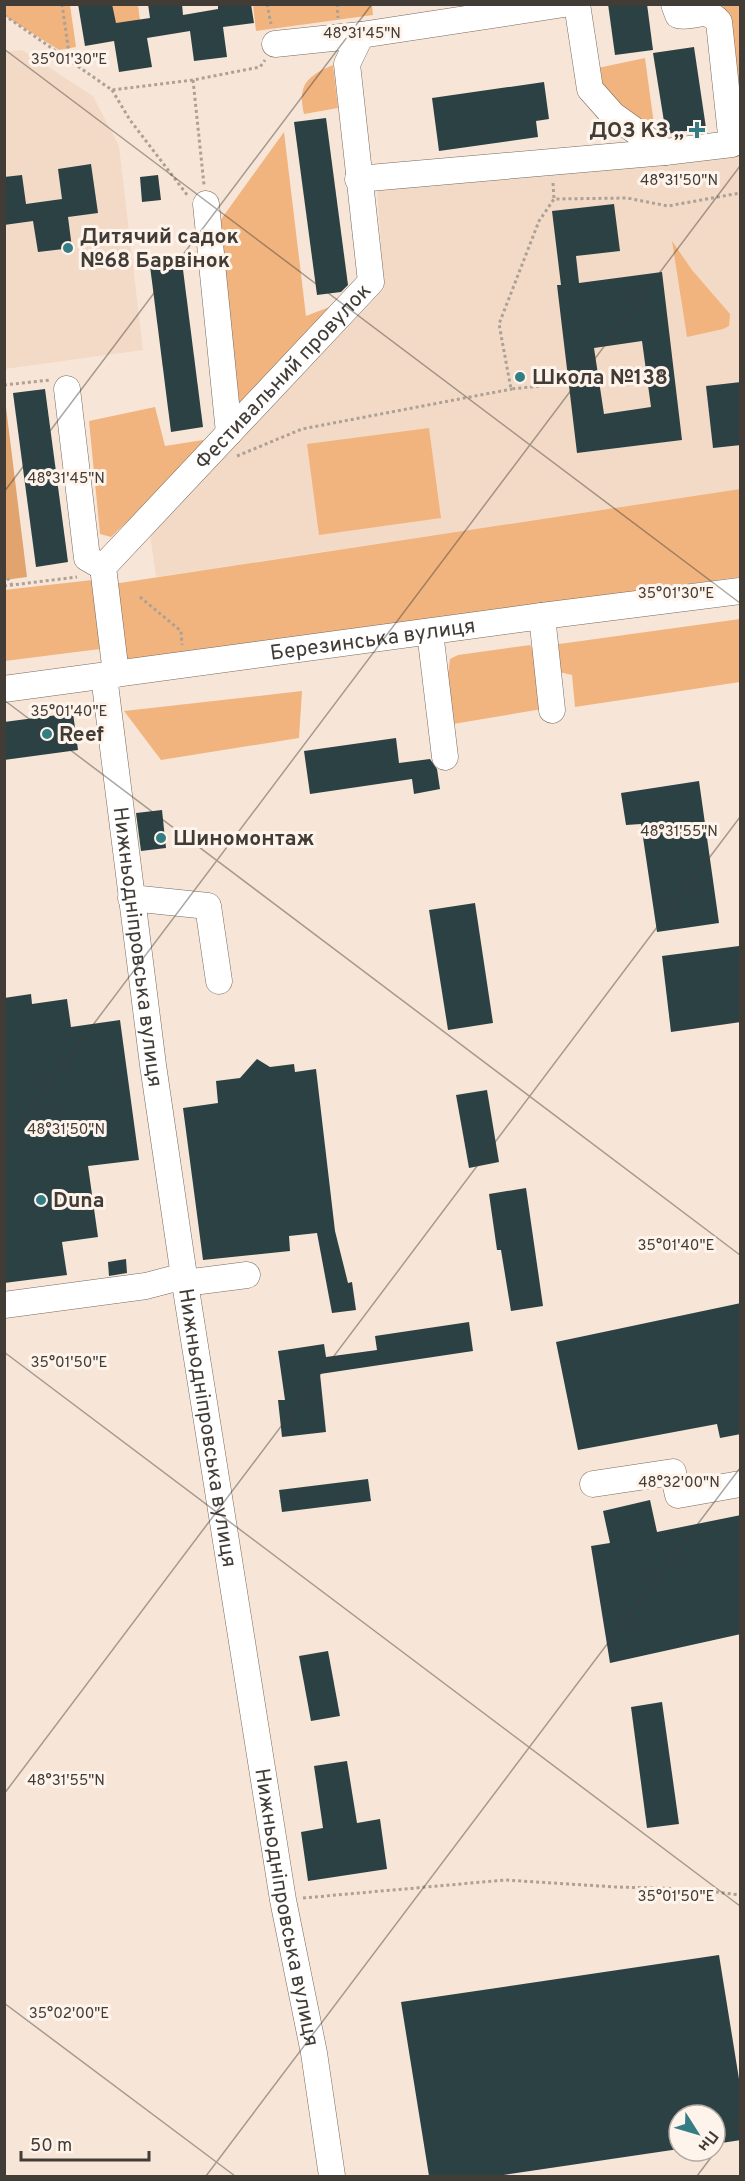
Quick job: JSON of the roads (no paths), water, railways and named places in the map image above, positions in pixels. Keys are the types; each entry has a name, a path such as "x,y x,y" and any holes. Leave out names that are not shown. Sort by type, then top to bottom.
{"street":[{"path":"274,44 361,35 564,4"},
{"path":"577,4 590,89 614,115 665,152"},
{"path":"358,180 732,144 719,22 713,15 705,13 678,15 674,4"},
{"name":"Фестивальний провулок","path":"104,571 208,455 371,282 347,64 361,35"},
{"path":"206,204 229,433"},
{"path":"67,389 87,558 104,571 110,675"},
{"name":"Березинська вулиця","path":"4,689 741,591"},
{"path":"542,616 552,710"},
{"path":"430,632 445,757"},
{"name":"Нижньодніпровська вулиця","path":"110,675 131,898 153,1065 283,1899 314,2053 332,2176"},
{"path":"131,898 208,906 219,981"},
{"path":"4,1305 185,1279 247,1275"},
{"path":"593,1484 673,1472 678,1495 741,1484"}],"place":[{"name":"ДОЗ КЗ ,,","path":"697,130"},
{"name":"Дитячий садок №68 Барвінок","path":"68,248"},
{"name":"Школа №138","path":"520,377"},
{"name":"Reef","path":"47,734"},
{"name":"Шиномонтаж","path":"161,838"},
{"name":"Duna","path":"41,1200"}]}
